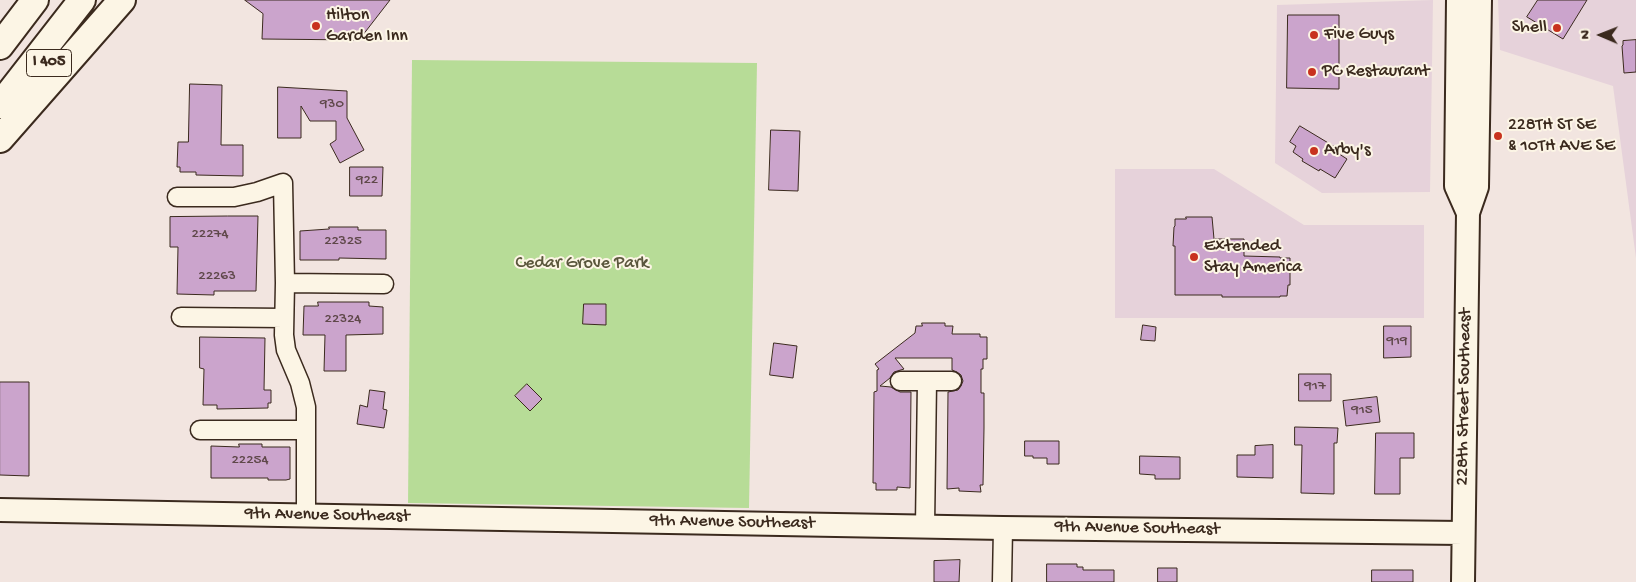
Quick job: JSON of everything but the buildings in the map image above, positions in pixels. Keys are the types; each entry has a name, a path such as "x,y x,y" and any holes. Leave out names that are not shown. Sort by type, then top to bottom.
{"highway":[{"path":"0,28 22,0"},
{"name":"I 405","path":"0,46 35,0"},
{"name":"I 405","path":"0,104 82,0"},
{"name":"I 405","path":"0,126 98,0"},
{"path":"0,139 122,0"}],"main road":[{"name":"228th Street Southeast","path":"1458,0 1456,186 1468,213"},
{"name":"228th Street Southeast","path":"1463,582 1468,213 1477,186 1480,0"},
{"name":"9th Avenue Southeast","path":"0,510 1003,528 1464,533"}],"street":[{"path":"177,196 234,197 258,192 283,183 286,350 300,383 306,406 306,516"},
{"path":"285,283 384,284"},
{"path":"181,317 284,318"},
{"path":"900,381 952,381"},
{"path":"925,526 927,381"},
{"path":"200,430 306,430"},
{"path":"1002,582 1003,528"}],"shaded area":[{"path":"1433,0 1430,192 1322,193 1275,163 1277,5"},
{"path":"1498,0 1636,0 1636,258 1613,86 1500,50"},
{"path":"1115,169 1214,169 1304,225 1424,225 1424,318 1115,318"}],"green space":[{"name":"Cedar Grove Park","path":"412,60 757,63 749,508 408,503"}],"place":[{"name":"Hilton Garden Inn","path":"316,26"},
{"name":"Shell","path":"1557,28"},
{"name":"Five Guys","path":"1314,35"},
{"name":"PC Restaurant","path":"1312,72"},
{"name":"228TH ST SE & 10TH AVE SE","path":"1498,136"},
{"name":"Arby's","path":"1314,151"},
{"name":"Extended Stay America","path":"1194,257"}]}
